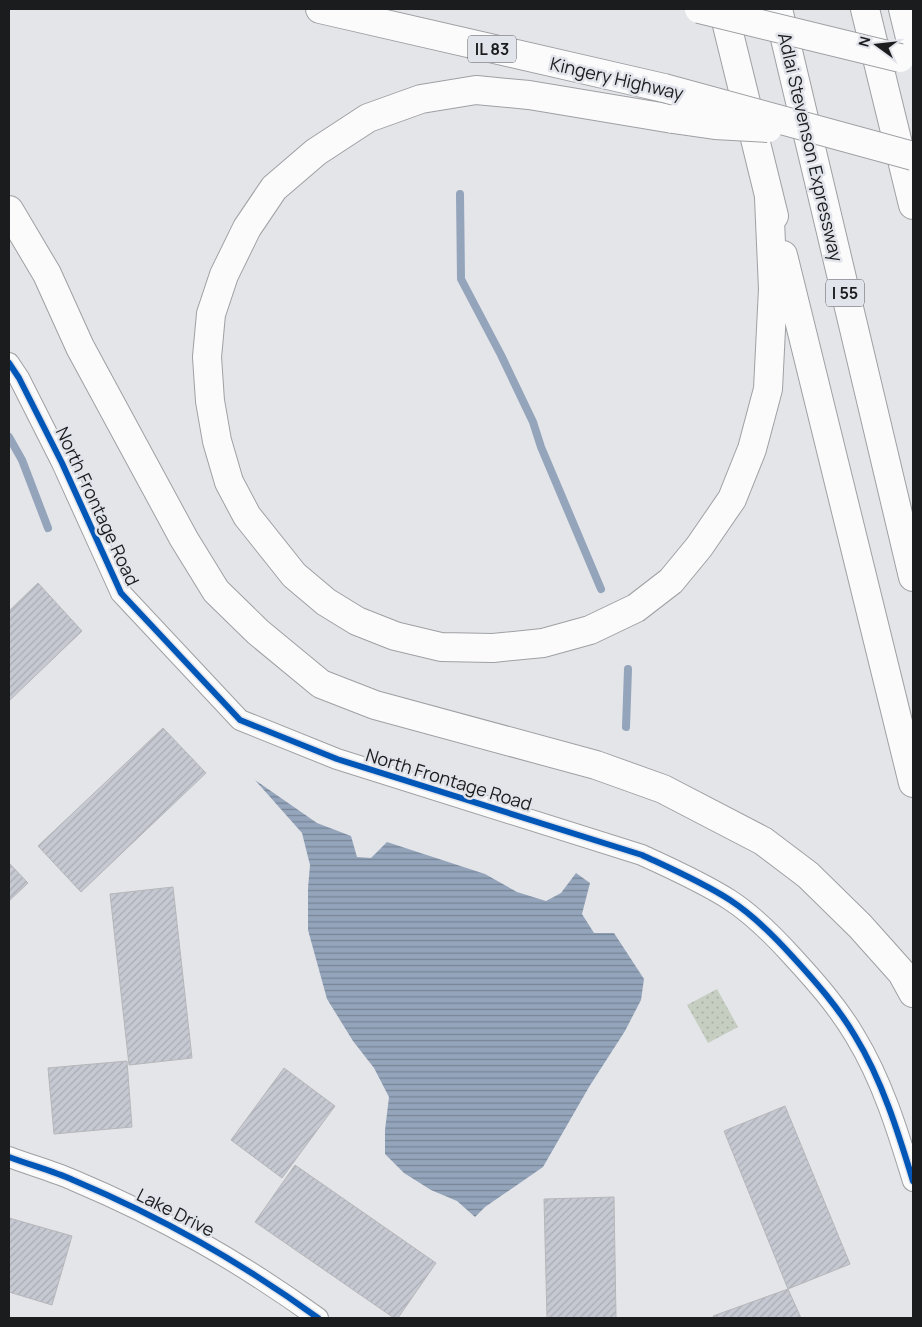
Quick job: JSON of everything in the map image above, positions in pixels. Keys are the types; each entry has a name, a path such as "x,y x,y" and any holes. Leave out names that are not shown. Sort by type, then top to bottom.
{"highway":[{"name":"Kingery Highway","path":"320,9 664,88 913,156"},
{"path":"700,9 909,56 903,9"},
{"path":"723,9 913,783"},
{"name":"Adlai Stevenson Expressway","path":"778,9 913,577"},
{"path":"866,9 913,205"},
{"path":"769,198 773,289 768,388 752,449 732,499 700,547 671,581 636,608 590,630 543,643 493,648 441,647 395,636 357,621 326,602 294,575 246,516 229,482 217,441 210,400 207,357 211,314 224,275 246,228 274,188 316,152 368,118 421,99 476,90 529,95 715,125 824,132"},
{"path":"9,210 46,274 80,347 184,539 216,591 258,632 321,684 375,706 604,768 663,789 763,841 808,875 860,926 902,973 913,993"}],"street":[{"name":"North Frontage Road","path":"9,364 19,378 62,463 121,593 240,720 337,760 642,856 684,874 730,900 768,930 819,985 855,1036 893,1119 913,1181"},
{"name":"Lake Drive","path":"9,1157 72,1179 162,1220 218,1251 279,1290 318,1318"}],"shaded area":[{"path":"717,989 738,1027 708,1043 687,1005"}],"water":[{"path":"255,780 317,823 351,836 357,857 371,858 387,842 485,874 517,892 546,901 561,893 576,873 590,883 582,914 594,933 614,933 644,979 641,1000 625,1031 589,1087 543,1167 485,1207 475,1217 457,1201 431,1190 404,1173 385,1154 385,1130 389,1097 374,1068 353,1041 327,999 308,930 310,865 302,833"}],"building":[{"path":"38,583 82,631 9,701 9,611"},
{"path":"163,728 206,773 81,892 38,846"},
{"path":"9,863 28,883 9,901"},
{"path":"173,887 192,1058 129,1065 110,894"},
{"path":"127,1061 132,1127 54,1134 48,1068"},
{"path":"284,1068 335,1106 282,1178 231,1140"},
{"path":"785,1106 850,1264 788,1289 724,1131"},
{"path":"295,1165 436,1263 398,1318 394,1318 255,1222"},
{"path":"614,1197 616,1318 547,1318 544,1199"},
{"path":"9,1218 72,1236 52,1305 9,1292"},
{"path":"788,1289 801,1318 714,1318 713,1316"}],"waterway":[{"path":"460,194 461,279 501,355 533,422 541,447 601,589"},
{"path":"9,437 22,460 48,528"},
{"path":"626,727 628,669"}],"cycle path":[{"path":"9,363 19,378 62,463 121,593 240,720 337,759 642,855 730,900 755,919 785,948 826,994 848,1025 865,1053 881,1088 913,1181"},
{"path":"9,1157 73,1180 169,1225 229,1259 318,1318"}]}
